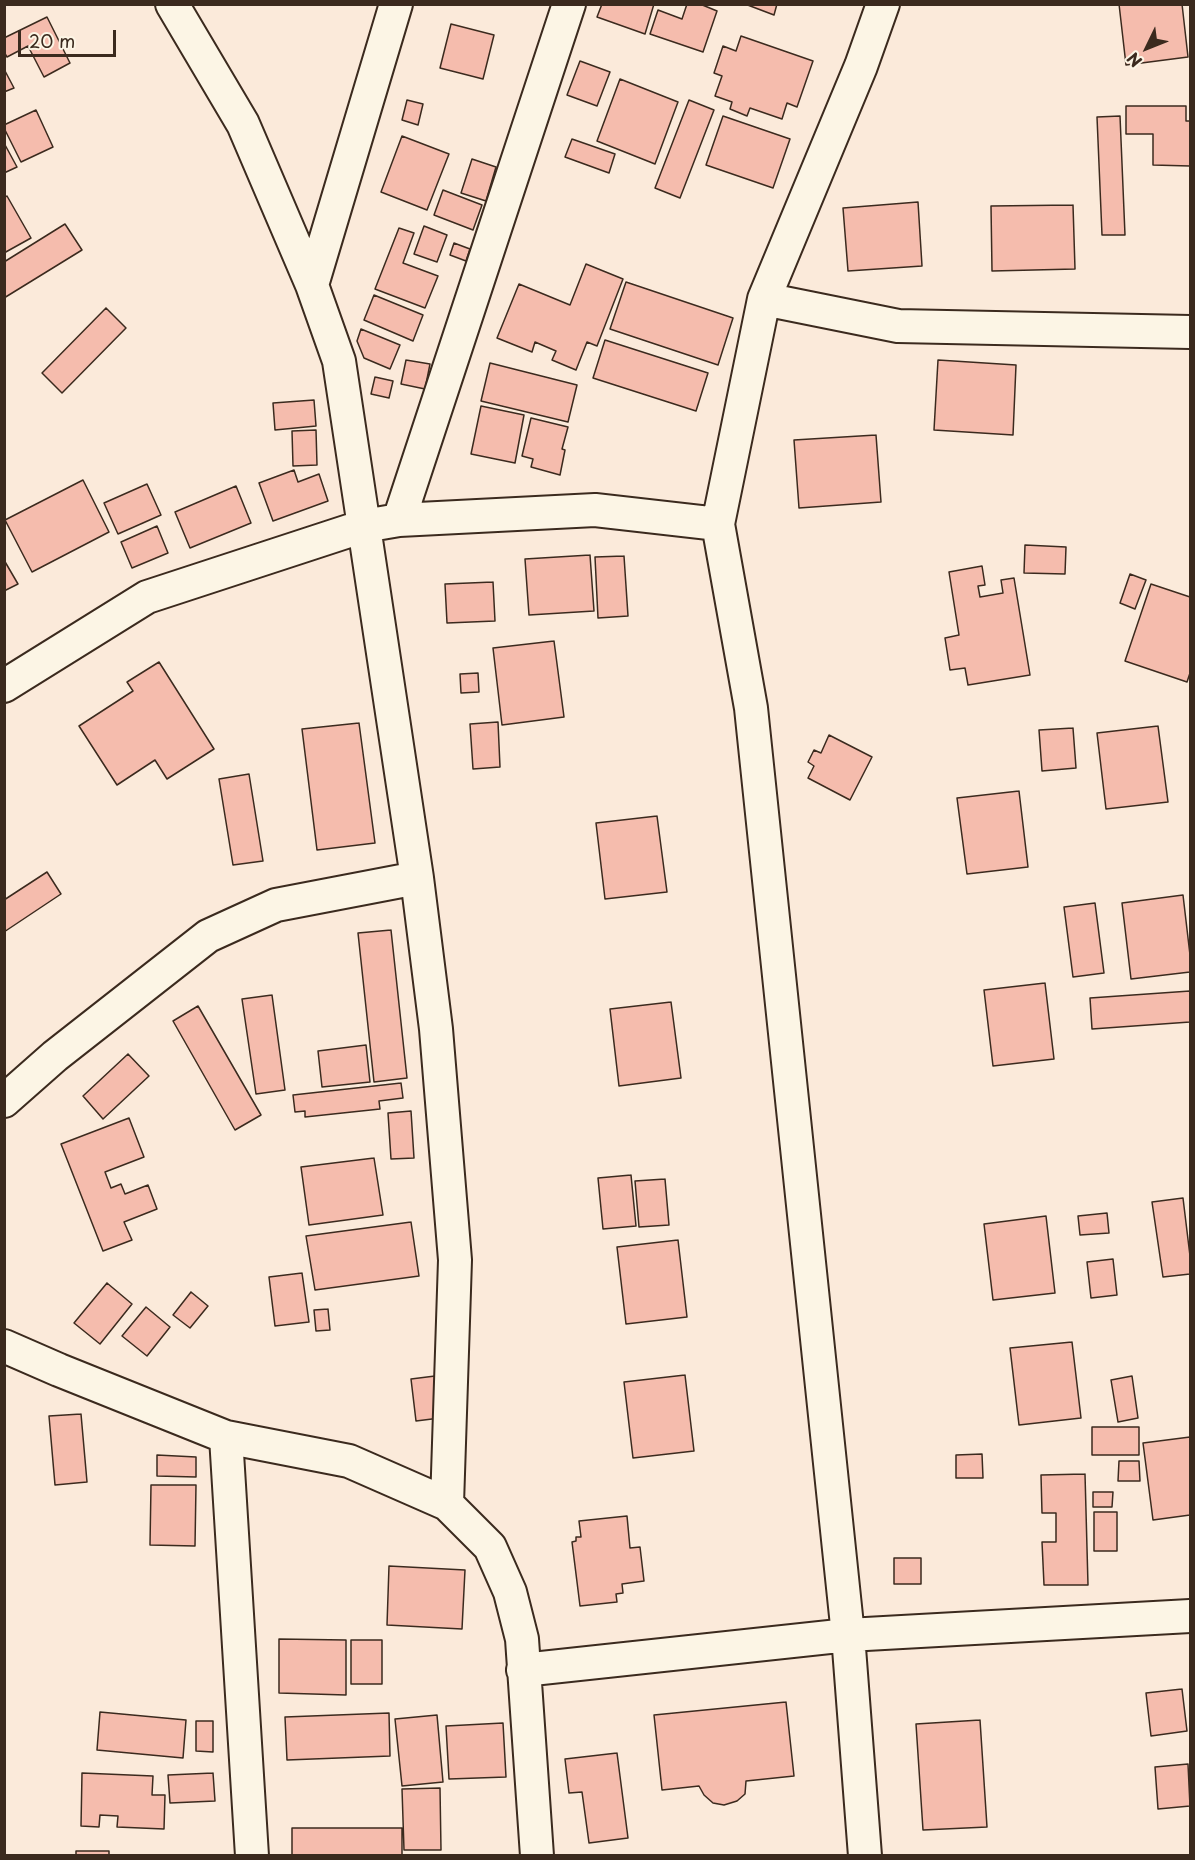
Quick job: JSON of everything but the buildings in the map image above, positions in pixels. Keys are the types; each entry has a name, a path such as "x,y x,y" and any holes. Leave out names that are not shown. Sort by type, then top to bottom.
{"street":[{"path":"172,4 243,124 312,285 339,361 417,878 436,1029 454,1260 447,1504"},
{"path":"312,285 396,4"},
{"path":"399,520 569,4"},
{"path":"866,1856 848,1635 751,708 718,524 764,298 861,66 883,4"},
{"path":"764,298 898,326 1191,332"},
{"path":"4,686 147,597 364,526 399,520 595,510 718,524"},
{"path":"4,1101 55,1056 208,936 276,905 417,878"},
{"path":"4,1346 226,1437 350,1461 447,1504 490,1547 510,1592 522,1639 537,1856"},
{"path":"226,1437 252,1856"},
{"path":"524,1670 848,1635 1191,1616"}]}
